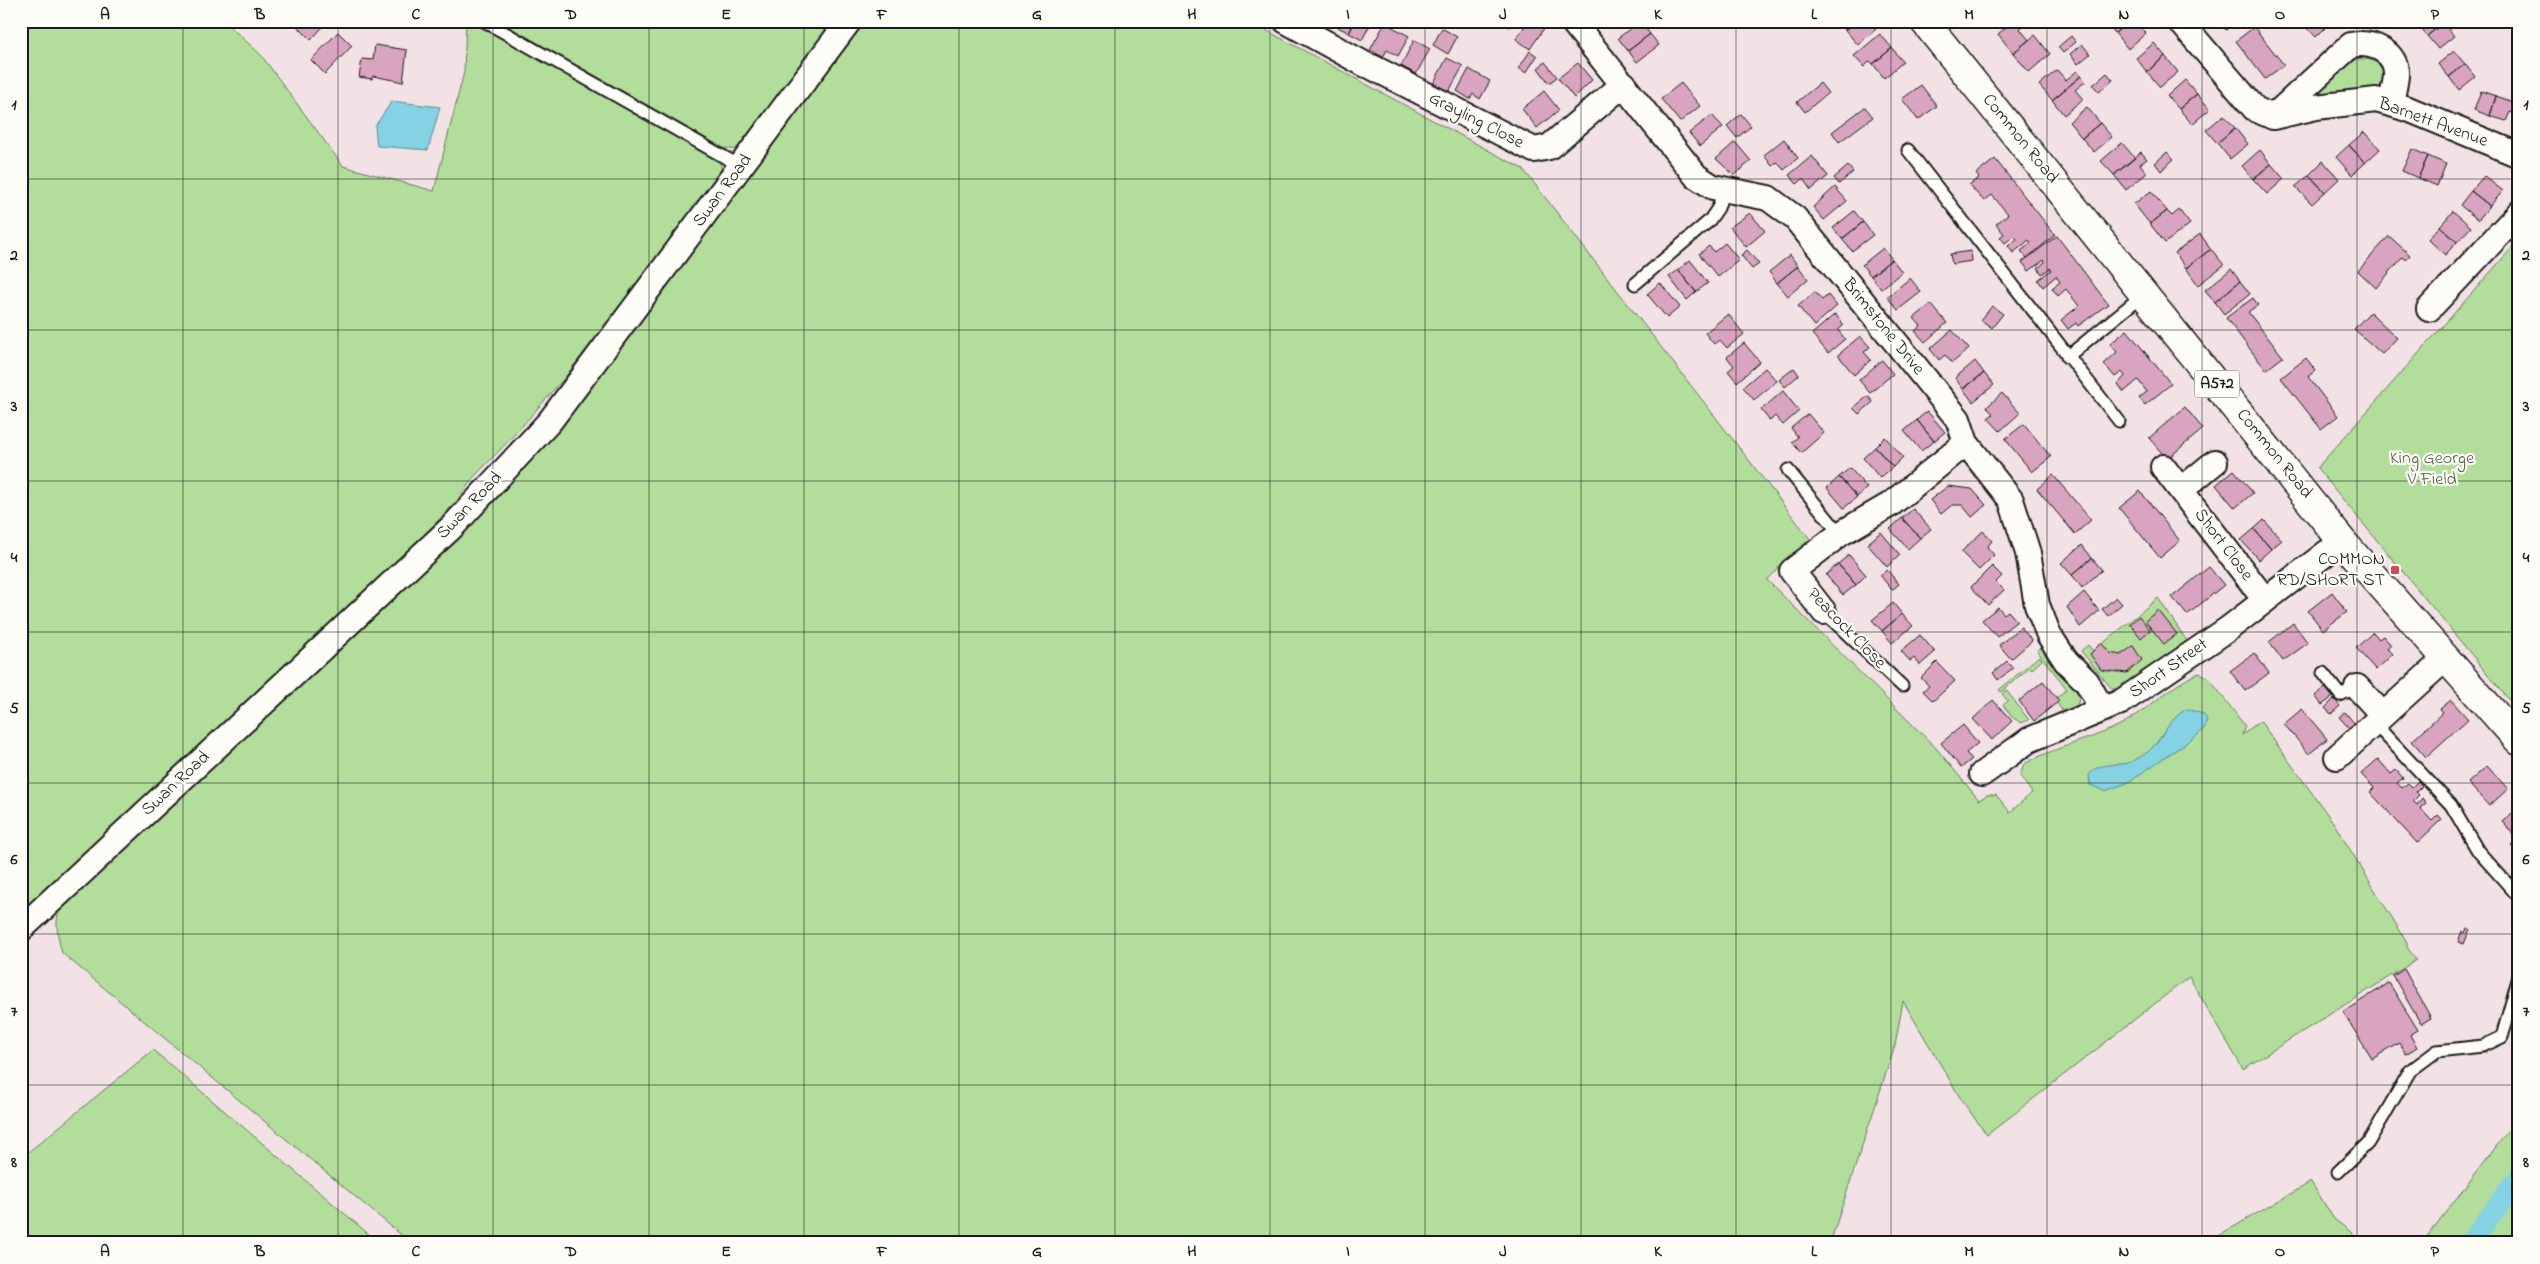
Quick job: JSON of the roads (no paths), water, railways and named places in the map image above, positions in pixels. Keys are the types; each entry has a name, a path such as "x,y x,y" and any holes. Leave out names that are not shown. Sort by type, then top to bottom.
{"main road":[{"name":"Common Road","path":"1924,21 2342,541 2519,741"}],"street":[{"name":"Swan Road","path":"21,928 453,526 550,421 742,167 849,21"},
{"name":"Grayling Close","path":"1286,21 1369,66 1534,150 1549,147 1624,84"},
{"name":"Brimstone Drive","path":"1572,21 1696,176 1713,187 1768,198 1796,218 1958,419 1966,443 2011,500 2028,553 2040,613 2050,635 2066,661 2087,682 2102,708"},
{"path":"2180,21 2255,109 2273,117 2350,45 2361,43 2378,48 2387,54 2394,63 2396,75 2391,104"},
{"name":"Barnett Avenue","path":"2273,117 2316,107 2376,100 2391,104 2519,155"},
{"path":"2429,309 2519,213"},
{"name":"Peacock Close","path":"1824,612 1792,571 1840,534 1891,504 1966,443"},
{"path":"2181,490 2215,462"},
{"name":"Short Close","path":"2163,467 2264,600"},
{"name":"Short Street","path":"1982,774 2029,740 2102,708 2121,702 2264,600 2342,541"},
{"path":"2337,757 2445,659"},
{"path":"2357,686 2378,719"}],"lane":[{"path":"484,21 742,167"},
{"path":"1908,150 2066,356 2119,421"},
{"path":"1635,284 1709,221 1718,208 1724,189"},
{"path":"2066,356 2144,294"},
{"path":"1788,470 1840,534"},
{"name":"Peacock Close","path":"1824,612 1902,686"},
{"path":"2323,673 2340,695 2357,686"},
{"path":"2378,719 2451,805 2478,851 2519,897"},
{"path":"2338,1172 2368,1144 2410,1071 2437,1051 2483,1046 2502,1037 2519,976"}],"water":[{"path":"392,101 440,107 428,150 377,146 375,126"},
{"path":"2187,709 2203,714 2207,719 2205,727 2198,735 2127,783 2105,791 2090,785 2089,775 2094,770 2104,766 2129,763 2143,755 2156,744 2176,717"}],"waterway":[{"path":"2470,1243 2519,1178"}],"place":[{"name":"COMMON RD/SHORT ST","path":"2395,570"}],"park label":[{"name":"King George V Field","path":"2432,469"}]}
